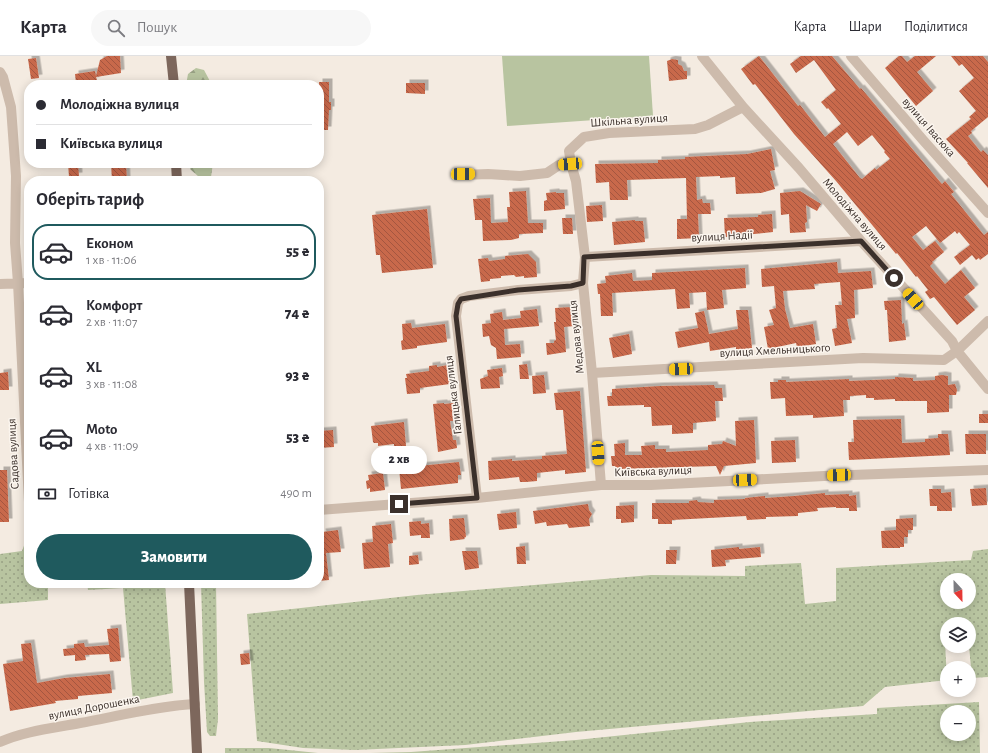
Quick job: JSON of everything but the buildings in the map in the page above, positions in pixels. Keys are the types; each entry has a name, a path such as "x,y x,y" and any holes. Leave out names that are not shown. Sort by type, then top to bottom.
{"main road":[{"path":"171,56 173,80"},
{"path":"189,588 196,753"}],"street":[{"name":"Молодіжна вулиця","path":"702,56 743,107 799,168 861,241 952,341 957,351 988,389"},
{"name":"вулиця Івасюка","path":"851,56 988,213"},
{"name":"Садова вулиця","path":"0,72 11,107 16,176 15,243 24,416"},
{"name":"Шкільна вулиця","path":"570,164 569,151 584,137 695,129 708,125 743,107"},
{"path":"463,174 520,176 547,173 559,165 570,164"},
{"name":"Медова вулиця","path":"570,164 576,181 584,257 583,283 601,485"},
{"name":"вулиця Надії","path":"584,257 861,241"},
{"path":"0,284 24,282"},
{"name":"Галицька вулиця","path":"477,498 456,316 458,304 461,299 469,296 571,286 583,283"},
{"name":"вулиця Хмельницького","path":"592,373 863,358 944,360 957,351 988,321"},
{"name":"Київська вулиця","path":"324,510 477,498 601,485 651,485 824,476 988,470"},
{"name":"вулиця Дорошенка","path":"2,738 151,709 195,704"}],"green space":[{"path":"502,56 649,56 653,116 507,126"},
{"path":"196,68 204,70 209,80 187,80 188,74"},
{"path":"212,168 211,176 198,176 190,169"},
{"path":"24,546 24,588 48,588 48,600 0,604 0,554 22,551"},
{"path":"988,549 988,677 976,678 976,661 970,661 970,653 976,653 976,617 940,617 940,653 946,653 946,661 940,661 940,681 885,687 863,706 576,732 465,745 355,750 303,748 257,741 247,614 417,595 651,575 745,576 745,566 801,563 805,604 836,601 836,568 971,560 973,551"},
{"path":"88,588 123,588 88,590"},
{"path":"123,588 165,588 173,693 133,701"},
{"path":"201,588 216,588 218,719 216,736 210,736 207,732"},
{"path":"979,702 980,753 370,753 411,752 576,740 750,722 877,714 877,708"},
{"path":"225,748 269,748 318,753 225,753"}],"route":[{"path":"399,504 477,498 456,316 458,304 461,299 469,296 571,286 583,283 584,257 861,241 894,278"}]}
